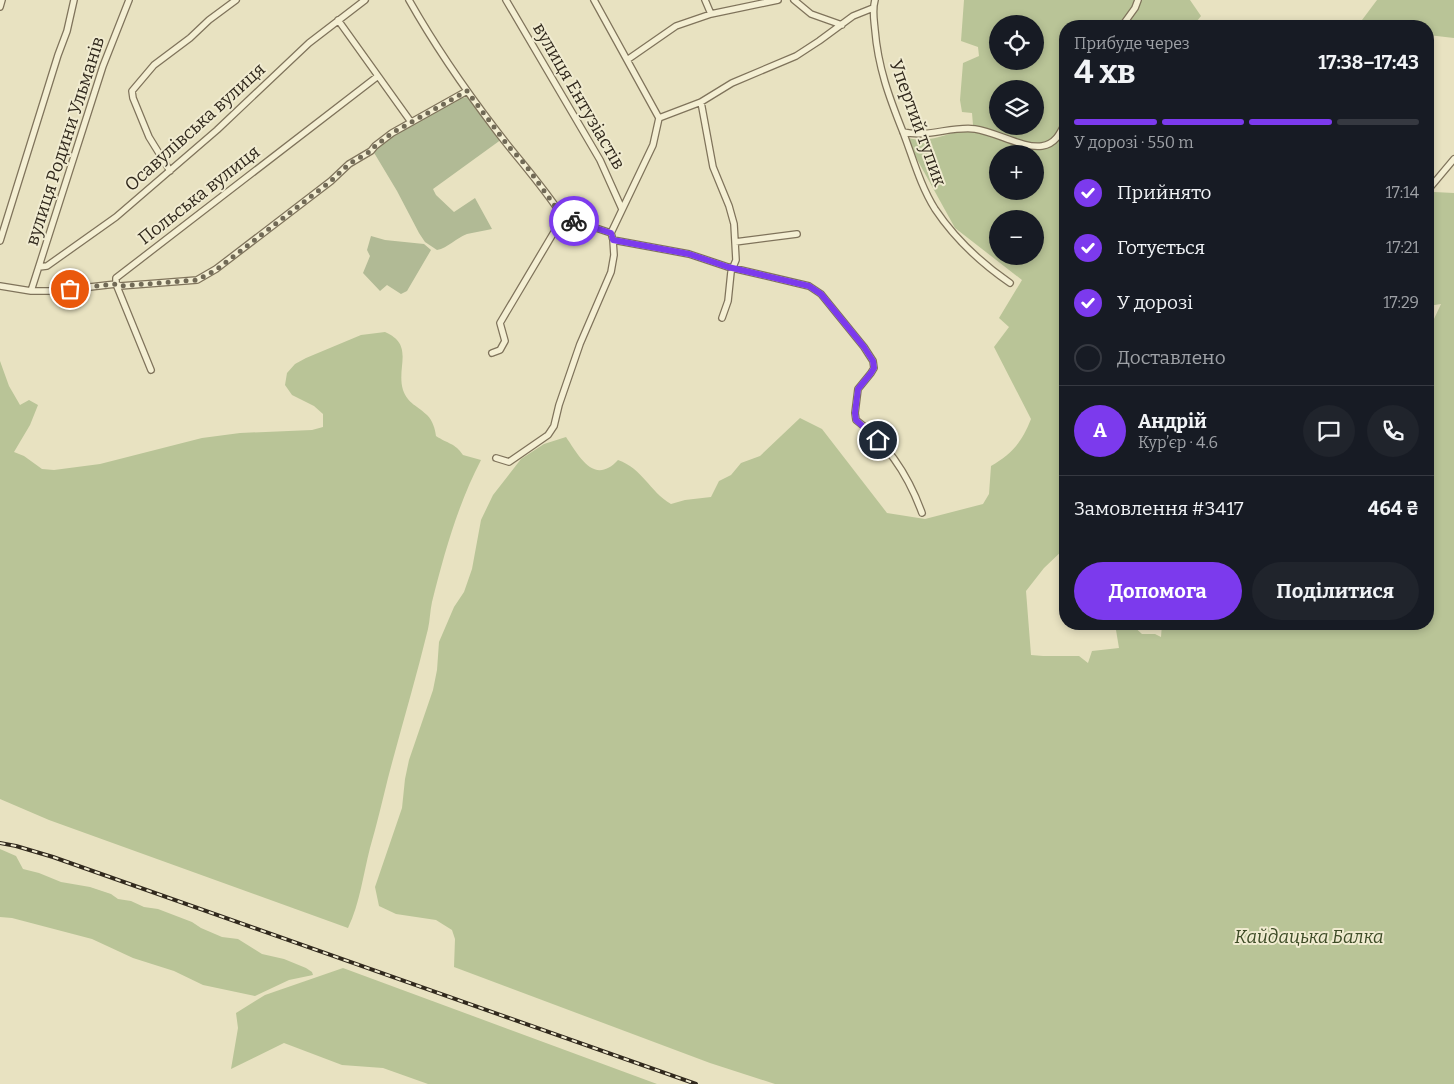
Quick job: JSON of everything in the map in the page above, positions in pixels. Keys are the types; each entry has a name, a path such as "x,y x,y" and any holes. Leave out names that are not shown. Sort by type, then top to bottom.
{"street":[{"path":"0,7 2,0"},
{"path":"0,241 58,54 67,31 74,0"},
{"name":"вулиця Родини Ульманів","path":"31,292 103,66 129,0"},
{"path":"170,171 150,137 133,98 132,91 154,65 236,0"},
{"name":"Осавулівська вулиця","path":"39,267 47,266 116,216 216,130 309,43 365,0"},
{"path":"409,0 435,45 467,91 509,147 524,163 563,217 611,233"},
{"name":"вулиця Ентузіастів","path":"506,0 600,160 622,209"},
{"path":"496,458 509,462 548,435 554,426 559,405 580,344 611,272 614,256 611,233 653,144 659,118 594,0"},
{"path":"704,0 711,14"},
{"path":"627,60 676,26 711,14 778,0"},
{"path":"794,0 811,14 842,25"},
{"name":"Упертий тупик","path":"875,0 873,8 877,56 916,173 935,209 955,234 980,261 1010,283"},
{"path":"1126,20 1138,0"},
{"path":"659,118 701,102 732,83 796,56 853,16 873,8"},
{"path":"338,20 411,122"},
{"name":"Польська вулиця","path":"116,284 116,278 126,270 163,244 289,143 378,76"},
{"path":"0,286 31,292 116,284 120,286 197,280 216,270 331,181 349,164 371,151 392,133 467,91"},
{"path":"701,102 710,157 734,224 736,260 731,272 728,301 722,318"},
{"path":"903,132 916,135 974,129 991,132 1029,145 1040,146 1051,143 1059,134"},
{"path":"1434,183 1454,159"},
{"path":"492,353 500,350 505,341 500,323 563,217"},
{"path":"735,242 797,234"},
{"path":"613,240 689,254 728,267 809,286 821,294 873,361 874,368 858,389 856,420 865,426 892,454 922,513"},
{"path":"116,284 151,370"}],"green space":[{"name":"Кайдацька Балка","path":"964,0 1190,0 1201,16 1198,20 1059,20 1059,554 1044,568 1026,591 1031,655 1079,656 1088,663 1092,651 1119,648 1116,630 1138,630 1142,634 1155,634 1161,637 1162,630 1434,630 1434,319 1441,304 1434,305 1434,192 1454,193 1454,1084 775,1084 710,1063 454,967 455,939 452,930 436,920 396,914 379,906 375,887 402,808 409,760 433,690 439,642 454,607 464,592 472,569 481,520 493,495 521,459 544,444 566,437 582,459 594,469 602,470 618,460 627,464 640,474 663,499 671,504 685,500 711,497 719,481 731,475 741,463 760,456 800,418 822,429 887,513 925,519 983,504 989,494 991,466 1016,447 1031,419 994,347 1009,327 999,318 1022,280 1003,265 1044,265 1044,210 989,210 989,254 955,228 913,152 909,149 907,141 909,138 933,138 973,125 972,113 962,112 960,100 963,63 979,56 978,47 961,41"},
{"path":"1377,0 1454,0 1454,38 1434,36 1434,20 1362,20"},
{"path":"468,97 502,139 433,189 436,195 454,212 475,198 492,229 467,234 437,250 425,242 419,233 373,151 392,135 458,98"},
{"path":"371,236 385,240 424,244 431,250 407,291 401,294 387,285 380,291 363,273 370,256 367,250"},
{"path":"385,332 394,337 402,350 401,381 405,395 410,402 429,417 436,436 454,446 463,455 481,460 465,494 441,566 432,602 429,626 358,899 348,928 49,820 0,799 0,361 9,386 20,405 29,400 38,405 30,425 14,452 24,456 42,469 54,470 100,464 202,438 240,433 312,430 323,427 323,414 314,406 292,395 285,385 287,373 295,364 306,358 361,335"},
{"path":"0,849 16,856 23,869 61,882 90,887 111,894 118,899 131,901 144,907 158,909 192,922 222,937 238,939 262,954 284,959 306,968 313,975 289,980 255,996 203,985 174,971 133,958 92,939 12,918 0,917"},
{"path":"343,968 657,1084 428,1084 383,1068 342,1065 284,1043 231,1069 238,1028 236,1013 265,995"}],"railway":[{"path":"0,843 53,857 696,1084"}],"way so far":[{"path":"70,289 116,284 120,286 197,280 216,270 331,181 349,164 371,151 392,133 467,91 509,147 524,163 563,217 574,221"}],"route":[{"path":"574,221 611,233 613,240 689,254 728,267 809,286 821,294 873,361 874,368 858,389 855,413 856,420 865,426 878,440"}]}
